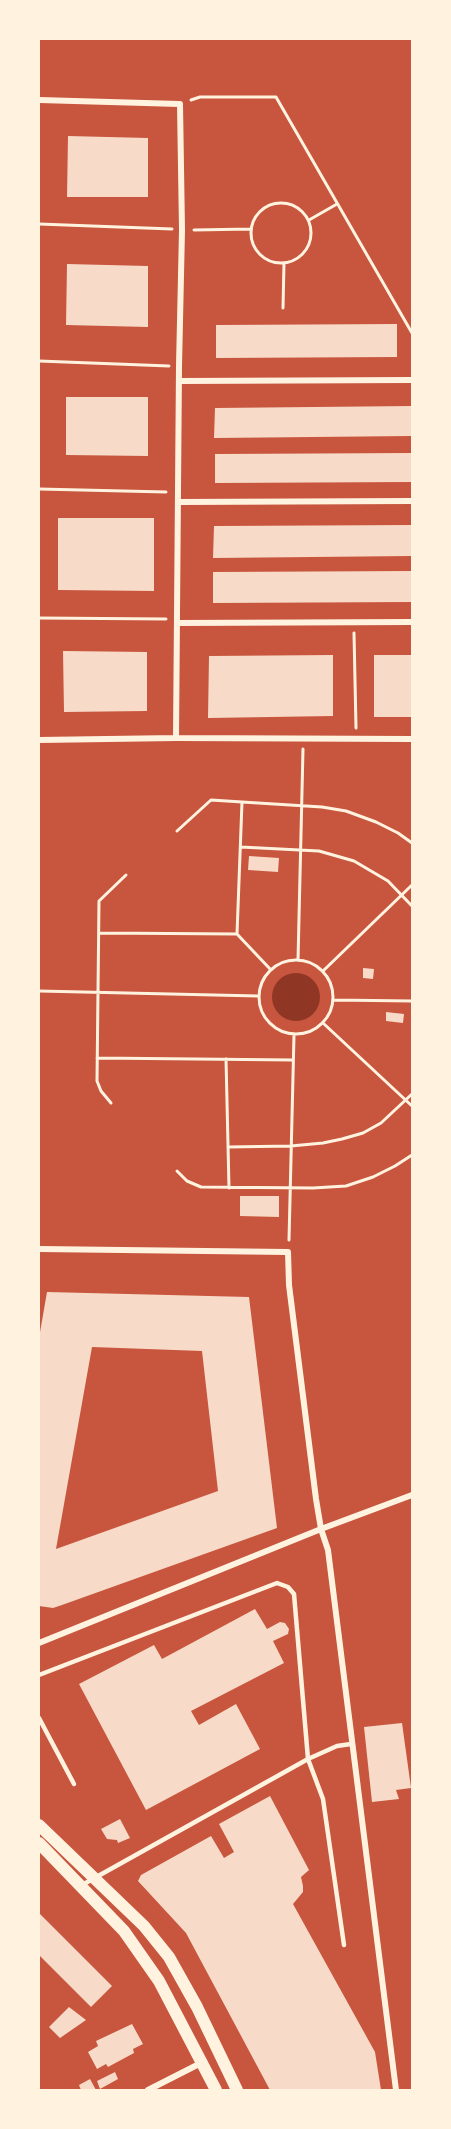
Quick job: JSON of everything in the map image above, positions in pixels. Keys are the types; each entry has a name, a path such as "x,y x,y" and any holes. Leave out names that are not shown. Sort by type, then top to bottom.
{"main road":[{"path":"39,1825 124,1930 159,1981 216,2090"},
{"path":"39,1843 144,1926 170,1957 237,2090"},
{"path":"203,2062 224,2090"}],"street":[{"path":"39,100 180,104 182,230 176,738"},
{"path":"179,381 412,380"},
{"path":"178,502 412,501"},
{"path":"177,621 412,622"},
{"path":"39,740 412,739"},
{"path":"39,1250 288,1252 289,1285 316,1499 321,1529 328,1550 396,2090"},
{"path":"39,1643 321,1529 412,1495"},
{"path":"148,2090 203,2062"}],"lane":[{"path":"39,1675 277,1583 288,1587 294,1594 308,1759 323,1799 344,1946"},
{"path":"39,1718 74,1784"},
{"path":"87,1882 308,1759 337,1746 351,1744"}],"path":[{"path":"180,104 200,97 276,97 412,333"},
{"path":"276,203 286,203 303,212 309,220 311,230 307,248 301,256 284,263 266,260 259,254 254,247 251,230 259,212 276,203"},
{"path":"309,220 337,204"},
{"path":"39,224 182,230 251,230"},
{"path":"283,308 284,263"},
{"path":"39,361 179,366"},
{"path":"39,489 178,492"},
{"path":"39,618 177,621"},
{"path":"354,622 357,739"},
{"path":"298,960 304,739"},
{"path":"177,831 210,800 322,807 346,811 398,833 412,843"},
{"path":"242,802 237,934 271,970"},
{"path":"240,847 319,851 354,861 380,875 412,906"},
{"path":"111,1103 101,1091 97,1081 99,901 126,875"},
{"path":"323,971 412,885"},
{"path":"99,933 237,934"},
{"path":"298,960 316,965 323,971 329,980 333,1000 330,1012 323,1023 305,1034 294,1035 273,1027 260,1008 258,996 260,985 271,970 286,961 298,960"},
{"path":"39,991 258,996"},
{"path":"333,1000 412,1001"},
{"path":"323,1023 412,1106"},
{"path":"288,1252 294,1035"},
{"path":"97,1058 293,1060"},
{"path":"226,1059 230,1188"},
{"path":"228,1147 323,1143 363,1133 381,1123 412,1094"},
{"path":"177,1171 187,1181 201,1187 346,1186 374,1177 412,1155"}],"shaded area":[{"path":"291,973 301,973 313,980 320,992 320,1002 313,1014 301,1021 291,1021 276,1010 272,1002 272,992 283,977"}],"building":[{"path":"68,136 148,138 148,197 67,197"},
{"path":"67,264 148,266 148,327 66,325"},
{"path":"397,324 397,357 216,358 216,325"},
{"path":"66,397 148,397 148,456 66,455"},
{"path":"412,406 412,436 214,438 215,408"},
{"path":"412,453 412,482 215,483 215,454"},
{"path":"58,518 154,518 154,591 58,590"},
{"path":"412,525 412,556 213,558 214,526"},
{"path":"412,571 412,602 213,603 213,572"},
{"path":"63,651 147,652 147,711 64,712"},
{"path":"333,655 333,716 208,718 209,656"},
{"path":"374,655 412,655 412,717 374,717"},
{"path":"249,856 279,858 278,872 248,870"},
{"path":"363,968 374,969 373,979 363,978"},
{"path":"386,1012 404,1014 403,1023 386,1021"},
{"path":"240,1196 279,1196 279,1217 240,1216"},
{"path":"47,1292 249,1297 277,1528 53,1608 39,1606 39,1338","holes":["92,1347 202,1351 218,1491 56,1549"]},
{"path":"255,1609 267,1629 280,1622 285,1623 289,1629 288,1634 273,1641 284,1663 191,1711 199,1725 236,1704 260,1749 146,1810 79,1684 154,1645 162,1659"},
{"path":"402,1723 411,1788 396,1790 399,1799 372,1802 364,1727"},
{"path":"270,1796 309,1870 301,1877 303,1892 293,1904 375,2052 381,2090 270,2090 186,1933 138,1881 141,1875 211,1836 224,1858 234,1852 219,1824"},
{"path":"120,1819 130,1838 118,1843 117,1840 107,1839 101,1829"},
{"path":"39,1913 112,1986 91,2007 39,1955"},
{"path":"69,2007 86,2020 60,2038 49,2027"},
{"path":"132,2024 143,2044 133,2049 134,2053 108,2067 106,2064 97,2069 88,2052 98,2046 96,2041"},
{"path":"115,2072 118,2079 100,2089 97,2081"},
{"path":"90,2079 96,2090 81,2090 79,2085"}]}
